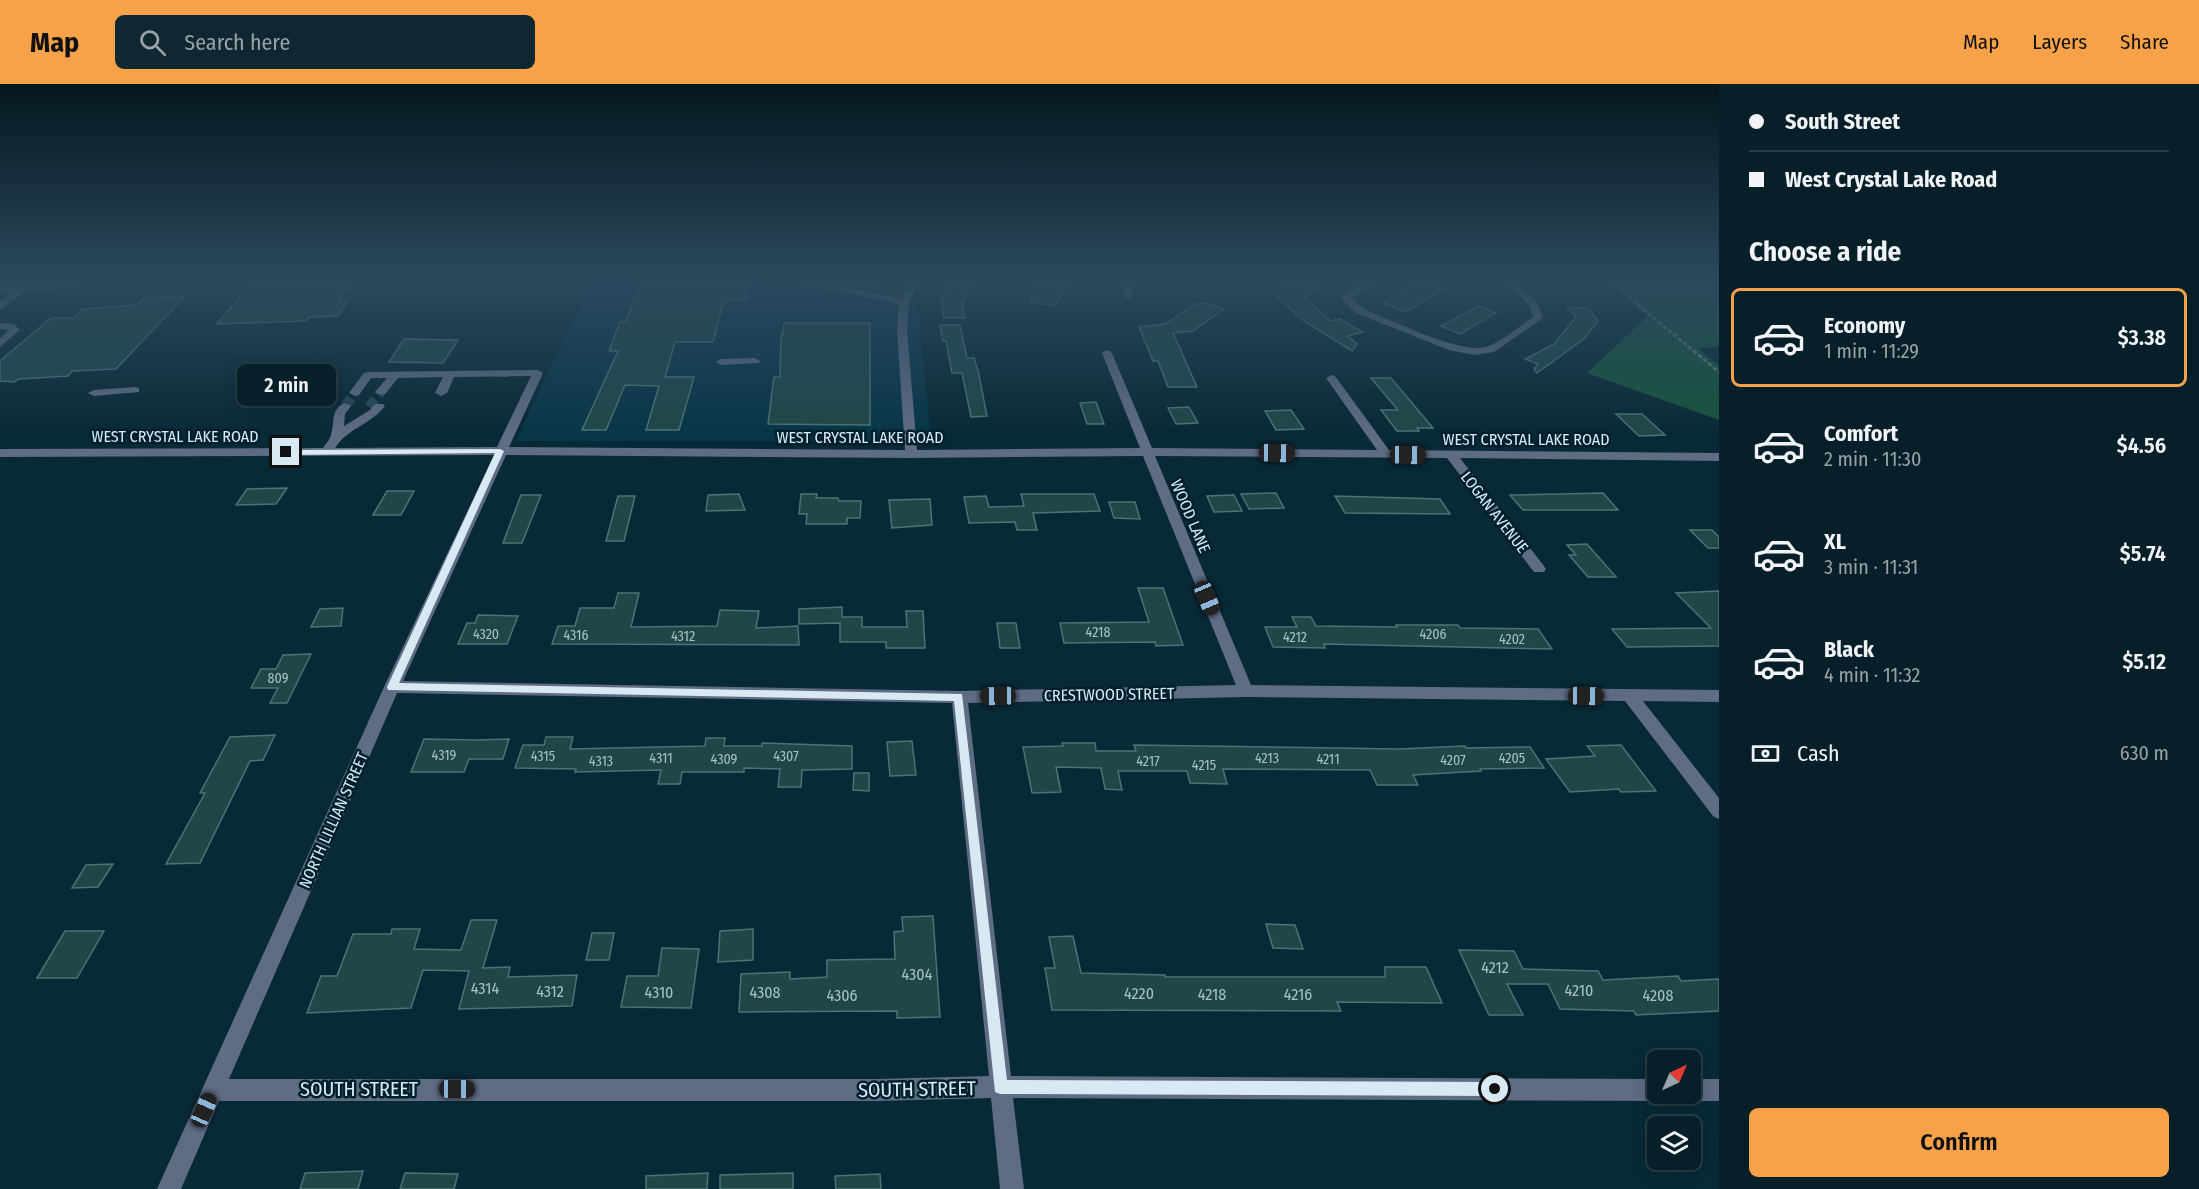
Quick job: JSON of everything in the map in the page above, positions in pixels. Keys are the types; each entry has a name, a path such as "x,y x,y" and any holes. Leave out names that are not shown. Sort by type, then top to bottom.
{"street":[{"path":"0,344 13,332"},
{"path":"902,332 910,454"},
{"path":"1412,332 1453,348 1475,352 1490,350 1518,332"},
{"name":"WOOD LANE","path":"1107,353 1246,691"},
{"path":"721,362 755,361"},
{"name":"NORTH LILLIAN STREET","path":"169,1189 392,687 538,373 450,374"},
{"path":"361,393 368,375 450,374 441,393"},
{"path":"386,392 400,375"},
{"path":"1331,378 1386,455"},
{"path":"94,393 135,390"},
{"path":"326,452 337,436 374,412 362,406 339,414 337,436"},
{"name":"WEST CRYSTAL LAKE ROAD","path":"0,453 1146,452 1719,457"},
{"name":"LOGAN AVENUE","path":"1451,455 1539,569"},
{"name":"CRESTWOOD STREET","path":"392,687 959,697 1246,691 1631,697 1719,696"},
{"path":"959,697 1012,1189"},
{"path":"1631,697 1719,811"},
{"name":"SOUTH STREET","path":"213,1090 878,1090 1000,1087 1647,1090"},
{"path":"1701,1090 1719,1090"}],"path":[{"path":"1670,332 1719,372"}],"shaded area":[{"path":"567,332 920,332 931,441 516,441"}],"green space":[{"path":"1631,332 1719,332 1719,347 1697,348 1719,365 1719,420 1587,373"}],"building":[{"path":"35,332 151,332 116,369 72,371 68,376 19,379 14,382 0,381 0,361"},
{"path":"616,332 716,332 713,342 675,342 665,377 694,377 679,430 646,430 659,386 625,385 606,430 582,430 618,351 609,351"},
{"path":"783,332 870,332 870,425 768,424 774,377 780,377 781,335"},
{"path":"941,332 961,332 967,358 974,358 978,370 987,416 971,417 962,373 952,373 946,341 943,341"},
{"path":"1141,332 1187,332 1173,333 1197,387 1168,387 1158,361 1153,361"},
{"path":"1321,332 1363,332 1348,336 1357,344 1352,351"},
{"path":"1564,332 1590,332 1584,339 1537,373 1534,369 1538,364 1525,359 1554,344"},
{"path":"404,339 458,340 443,363 389,362"},
{"path":"1371,378 1391,378 1433,428 1417,428 1419,431 1397,431 1381,410 1398,410"},
{"path":"1096,402 1104,424 1087,424 1080,403"},
{"path":"1189,407 1198,423 1176,424 1168,408"},
{"path":"1291,410 1304,429 1276,430 1265,411"},
{"path":"1616,414 1642,414 1665,435 1639,436"},
{"path":"287,488 276,504 236,505 247,489"},
{"path":"387,491 414,491 401,515 373,515"},
{"path":"1276,493 1284,508 1249,509 1241,494"},
{"path":"1603,493 1618,510 1523,510 1510,495"},
{"path":"739,494 745,510 706,511 708,495"},
{"path":"801,494 817,494 816,498 838,498 839,501 861,501 860,518 847,518 847,524 806,524 807,514 799,514"},
{"path":"1021,494 1094,494 1100,511 1033,513 1037,530 1017,530 1015,522 969,523 964,497 986,496 989,507 1024,506"},
{"path":"521,495 541,495 522,543 503,543"},
{"path":"1234,495 1242,511 1214,512 1207,496"},
{"path":"618,496 635,496 624,541 606,541"},
{"path":"1335,496 1440,499 1450,514 1345,513"},
{"path":"930,499 932,525 892,528 889,500"},
{"path":"1109,502 1135,502 1140,519 1114,518"},
{"path":"1690,530 1712,530 1719,537 1719,548 1708,548"},
{"path":"1587,544 1616,577 1588,577 1569,555 1576,555 1567,545"},
{"path":"1138,588 1163,588 1183,645 1156,646 1155,642 1064,643 1060,623 1149,622"},
{"path":"1719,591 1719,646 1627,647 1612,629 1711,628 1676,593"},
{"path":"618,593 639,593 631,627 717,626 720,610 759,611 756,628 798,626 799,645 552,644 558,626 575,626 580,608 614,608"},
{"path":"842,607 842,617 862,617 862,627 907,627 906,611 923,611 925,648 886,648 886,642 840,642 840,623 799,624 799,609"},
{"path":"343,608 341,626 311,627 320,609"},
{"path":"478,615 518,616 507,644 458,644 467,623 475,623"},
{"path":"1292,617 1311,617 1316,626 1458,625 1460,628 1538,629 1552,649 1324,644 1325,648 1273,647 1265,627 1297,627"},
{"path":"997,623 1016,623 1020,648 1000,648"},
{"path":"311,654 287,703 270,703 278,688 251,688 261,669 276,669 283,655"},
{"path":"275,735 263,760 250,761 200,863 166,864 205,793 200,793 230,737"},
{"path":"546,737 573,737 570,749 705,746 706,738 725,738 724,746 762,746 762,743 852,746 852,769 802,770 801,787 778,787 780,769 744,768 744,772 682,772 680,784 658,784 661,770 575,772 576,769 515,768 523,745 544,745"},
{"path":"424,739 509,739 503,759 469,759 464,772 411,772"},
{"path":"912,741 916,775 890,776 887,742"},
{"path":"1062,743 1095,743 1096,751 1136,751 1134,745 1399,749 1465,746 1466,748 1530,747 1544,768 1480,769 1481,771 1413,775 1418,785 1377,785 1370,770 1223,769 1227,784 1190,783 1187,771 1118,771 1122,790 1105,789 1101,768 1056,767 1061,792 1032,793 1023,747 1063,746"},
{"path":"1621,745 1656,791 1621,792 1619,789 1570,792 1546,759 1595,756 1587,746"},
{"path":"854,773 869,773 869,791 853,790"},
{"path":"113,864 98,887 72,888 86,865"},
{"path":"933,916 940,1017 897,1018 897,1011 739,1012 741,974 790,972 790,979 827,977 827,960 895,959 894,932 903,931 902,917"},
{"path":"471,920 497,920 483,968 510,967 508,977 577,975 572,1006 459,1009 469,971 423,970 411,1008 307,1013 321,976 337,976 353,934 391,934 392,929 420,929 414,949 461,950"},
{"path":"1266,924 1295,925 1303,949 1273,948"},
{"path":"753,929 753,960 718,962 720,931"},
{"path":"65,931 104,931 77,978 37,978"},
{"path":"592,933 614,933 609,960 586,960"},
{"path":"1073,936 1081,973 1165,975 1165,977 1385,977 1385,967 1426,967 1442,1003 1337,1002 1341,1011 1052,1010 1045,968 1055,968 1049,937"},
{"path":"662,948 699,949 691,1008 621,1007 627,976 658,976"},
{"path":"1459,950 1514,951 1523,969 1598,971 1603,980 1678,976 1681,981 1719,979 1719,1011 1636,1015 1634,1011 1560,1009 1548,984 1507,984 1523,1015 1489,1015"},
{"path":"363,1171 358,1189 300,1189 305,1173"},
{"path":"405,1173 458,1174 454,1189 400,1189"},
{"path":"708,1173 707,1189 646,1189 646,1176"},
{"path":"793,1173 793,1189 720,1189 720,1175"},
{"path":"880,1174 881,1189 836,1189 835,1176"}],"tunnel":[{"path":"369,407 381,392"},
{"path":"345,406 355,393"}],"route":[{"path":"286,452 500,451 392,687 959,697 1000,1087 1495,1089"}]}
